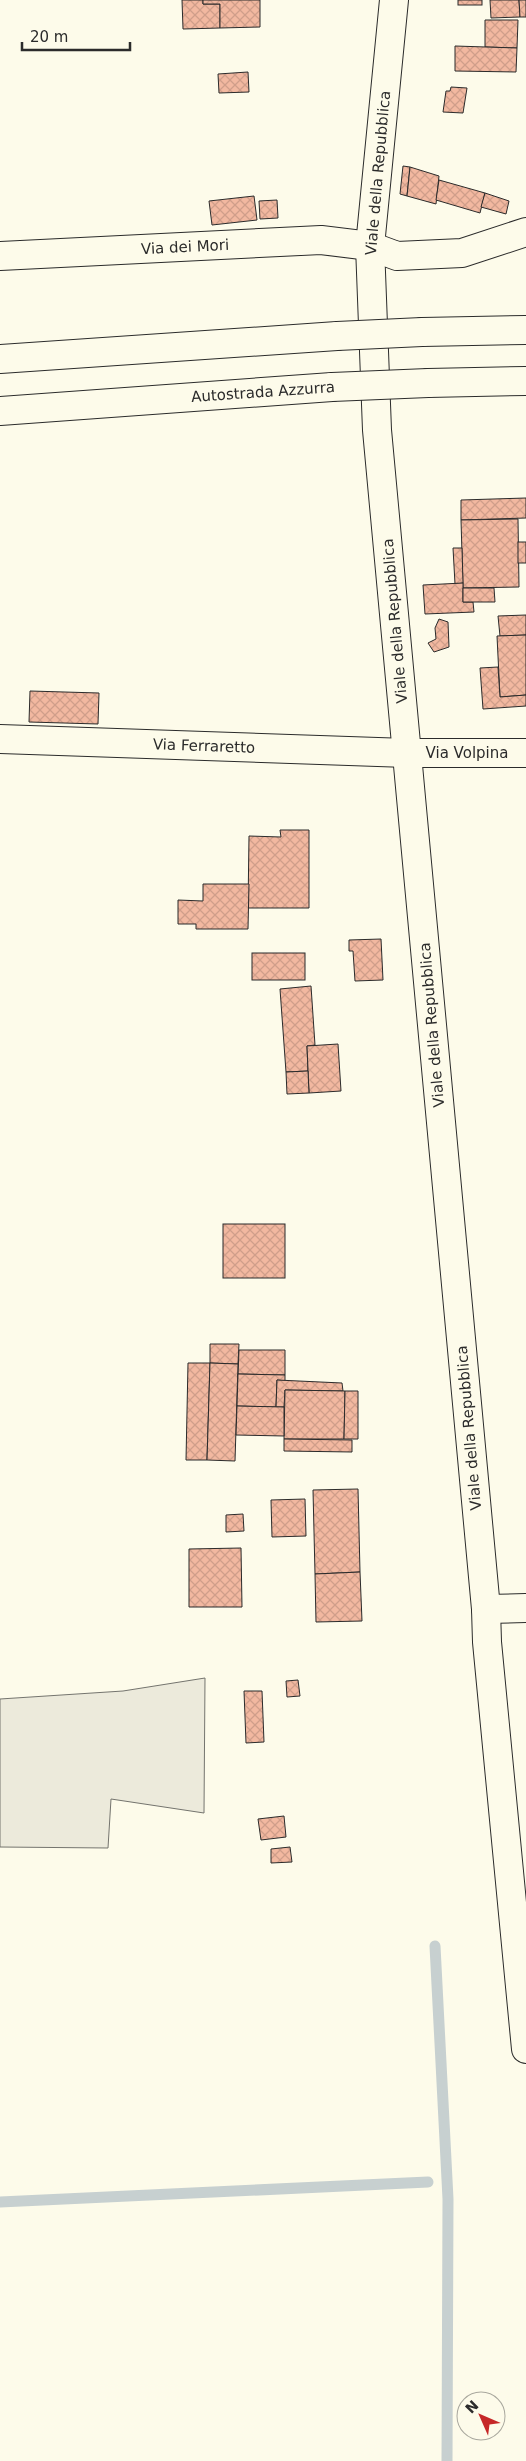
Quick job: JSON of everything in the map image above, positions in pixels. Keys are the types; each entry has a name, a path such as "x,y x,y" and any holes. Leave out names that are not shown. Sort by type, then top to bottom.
{"main road":[{"name":"Viale della Repubblica","path":"394,0 370,246 378,430 486,1609 488,1652 526,2049"},
{"name":"Via dei Mori","path":"0,256 321,240 370,246 397,256 462,253 526,232"},
{"path":"0,359 337,336 526,330"},
{"name":"Autostrada Azzurra","path":"0,411 332,386 526,381"},
{"name":"Via Ferraretto","path":"0,739 408,753"},
{"name":"Via Volpina","path":"408,753 526,753"},
{"path":"486,1609 526,1608"}],"shaded area":[{"path":"205,1678 204,1813 111,1799 108,1848 0,1847 0,1699 123,1691"}],"building":[{"path":"182,0 203,0 203,4 220,4 220,28 183,29"},
{"path":"203,0 260,0 260,27 220,28 220,4 203,4"},
{"path":"458,0 482,0 482,5 458,5"},
{"path":"490,0 519,0 520,17 491,18"},
{"path":"519,0 526,0 526,17 520,17"},
{"path":"485,20 518,20 517,48 485,47"},
{"path":"455,46 517,48 516,72 455,71"},
{"path":"248,72 249,92 219,93 218,74"},
{"path":"451,87 467,88 463,113 443,112 446,91 450,91"},
{"path":"403,166 410,167 407,196 400,194"},
{"path":"410,167 439,176 436,204 407,196"},
{"path":"439,180 485,193 480,213 436,200"},
{"path":"485,193 509,201 506,214 481,207"},
{"path":"254,196 257,220 212,225 209,201"},
{"path":"277,200 278,218 260,219 259,201"},
{"path":"526,498 526,518 461,520 461,500"},
{"path":"518,519 519,587 463,588 461,520"},
{"path":"518,542 526,542 526,563 518,563"},
{"path":"453,548 462,548 463,583 455,584"},
{"path":"463,583 463,602 473,602 474,612 425,614 423,585"},
{"path":"463,588 494,588 495,602 463,602"},
{"path":"526,615 526,635 500,636 498,616"},
{"path":"439,619 448,622 449,647 434,652 428,643 436,639 435,628"},
{"path":"526,635 526,695 500,697 497,636"},
{"path":"498,667 500,697 526,695 526,706 483,709 480,668"},
{"path":"30,691 99,693 98,724 29,722"},
{"path":"280,830 309,830 309,908 248,908 249,836 281,837"},
{"path":"203,884 249,884 248,929 196,929 196,924 178,924 178,900 203,901"},
{"path":"381,939 383,980 355,981 353,951 349,951 349,940"},
{"path":"252,953 305,953 305,980 252,980"},
{"path":"311,986 315,1045 307,1046 308,1071 286,1072 280,989"},
{"path":"338,1044 341,1091 309,1093 307,1046"},
{"path":"308,1071 309,1093 287,1094 286,1072"},
{"path":"223,1224 285,1224 285,1278 223,1278"},
{"path":"210,1344 239,1344 238,1364 210,1363"},
{"path":"239,1350 285,1350 285,1375 238,1374"},
{"path":"188,1363 210,1363 207,1460 186,1460"},
{"path":"210,1363 238,1364 235,1461 207,1460"},
{"path":"238,1374 285,1375 285,1381 277,1380 276,1407 237,1406"},
{"path":"277,1380 342,1383 343,1391 285,1390 284,1407 276,1407"},
{"path":"285,1390 345,1391 344,1439 284,1439"},
{"path":"345,1391 358,1391 358,1439 344,1439"},
{"path":"237,1406 284,1407 284,1436 236,1435"},
{"path":"284,1439 352,1440 352,1452 284,1451"},
{"path":"358,1489 360,1572 315,1574 313,1490"},
{"path":"305,1499 306,1536 272,1537 271,1500"},
{"path":"243,1514 244,1531 226,1532 226,1515"},
{"path":"241,1548 242,1607 189,1607 189,1549"},
{"path":"360,1572 362,1621 316,1622 315,1574"},
{"path":"298,1680 300,1696 287,1697 286,1681"},
{"path":"244,1691 262,1691 264,1742 246,1743"},
{"path":"284,1816 286,1837 261,1840 258,1819"},
{"path":"290,1847 292,1862 271,1863 271,1849"}],"waterway":[{"path":"435,1946 448,2199 447,2461"},
{"path":"0,2202 428,2182"}]}
